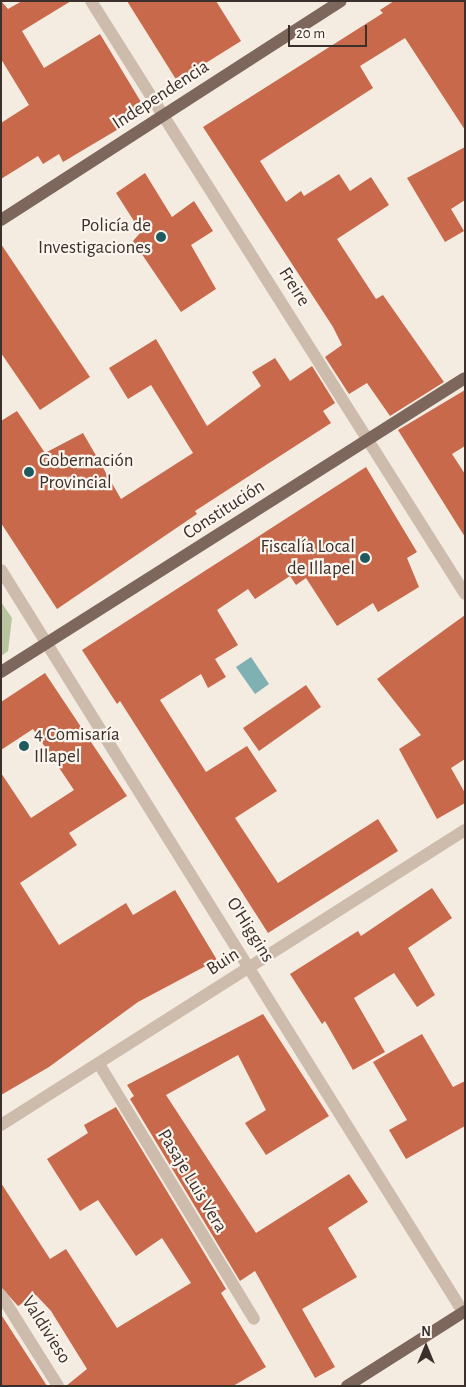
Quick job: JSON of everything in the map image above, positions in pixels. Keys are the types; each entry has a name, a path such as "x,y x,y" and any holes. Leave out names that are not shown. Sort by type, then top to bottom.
{"main road":[{"name":"Independencia","path":"1,220 341,1"},
{"name":"Constitución","path":"1,672 48,644 465,378"},
{"path":"348,1386 464,1312"}],"street":[{"name":"Freire","path":"91,1 465,594"},
{"name":"O'Higgins","path":"1,570 251,966 464,1312"},
{"name":"Buin","path":"1,1125 465,830"},
{"name":"Pasaje Luis Vera","path":"99,1064 254,1318"},
{"name":"Valdivieso","path":"1,1295 58,1386"}],"green space":[{"path":"1,602 12,618 8,651 1,656"}],"water":[{"path":"251,657 269,684 255,694 236,667"}],"building":[{"path":"1,1 8,9 22,1 71,1 22,31 44,68 100,34 147,112 63,162 59,154 43,164 38,156 1,179 1,123 29,105 1,59"},
{"path":"127,1 216,1 241,41 177,81"},
{"path":"394,1 465,1 465,130 405,38 360,66 373,88 260,161 286,202 301,191 304,196 339,174 350,191 371,177 389,205 337,239 376,299 383,295 444,382 390,416 367,383 349,394 325,357 342,345 333,327 203,127 383,13 380,10"},
{"path":"465,147 465,200 451,209 464,231 445,242 407,178"},
{"path":"145,173 172,217 194,201 213,231 191,245 216,289 181,312 133,241 141,232 116,193"},
{"path":"1,244 90,377 40,410 1,353"},
{"path":"156,339 207,426 261,386 252,372 275,358 290,381 312,366 335,403 323,411 331,423 195,511 197,514 57,609 1,523 1,421 17,411 45,453 83,433 121,499 193,453 151,385 128,399 109,368"},
{"path":"465,390 465,446 452,454 465,474 465,537 398,430"},
{"path":"366,467 417,552 407,558 419,587 378,612 373,603 337,626 306,578 296,585 290,576 255,599 248,589 217,610 238,645 215,659 226,677 208,688 201,674 160,700 206,772 247,746 277,791 235,818 278,883 378,819 398,851 268,933 120,701 117,704 82,650"},
{"path":"465,615 465,759 451,768 465,793 465,803 437,819 399,749 421,735 377,679"},
{"path":"45,673 127,796 69,833 77,845 20,883 59,945 126,903 133,915 175,890 217,960 138,1002 49,1067 1,1095 1,773 31,818 74,790 33,729 1,750 1,702"},
{"path":"306,685 321,707 259,751 243,728"},
{"path":"432,888 452,918 408,948 435,995 417,1007 394,973 354,998 385,1052 353,1070 325,1021 322,1024 290,974 358,931 361,936"},
{"path":"263,1014 329,1116 266,1155 245,1123 266,1110 238,1055 166,1095 256,1233 349,1174 368,1202 328,1228 357,1277 302,1309 335,1367 315,1378 255,1271 240,1281 130,1099 134,1096 127,1085"},
{"path":"422,1034 453,1087 465,1081 465,1126 406,1159 389,1130 407,1120 373,1062"},
{"path":"116,1107 226,1289 221,1293 266,1367 233,1386 66,1386 87,1369 51,1311 36,1295 18,1306 1,1287 1,1183 50,1259 66,1249 117,1328 191,1283 162,1238 136,1256 98,1200 80,1211 47,1159 88,1133 84,1125"},
{"path":"1,1311 2,1316 47,1386 1,1386"}],"place":[{"name":"Policía de Investigaciones","path":"161,237"},
{"name":"Gobernación Provincial","path":"29,472"},
{"name":"Fiscalía Local de Illapel","path":"365,558"},
{"name":"4 Comisaría Illapel","path":"24,746"}]}
